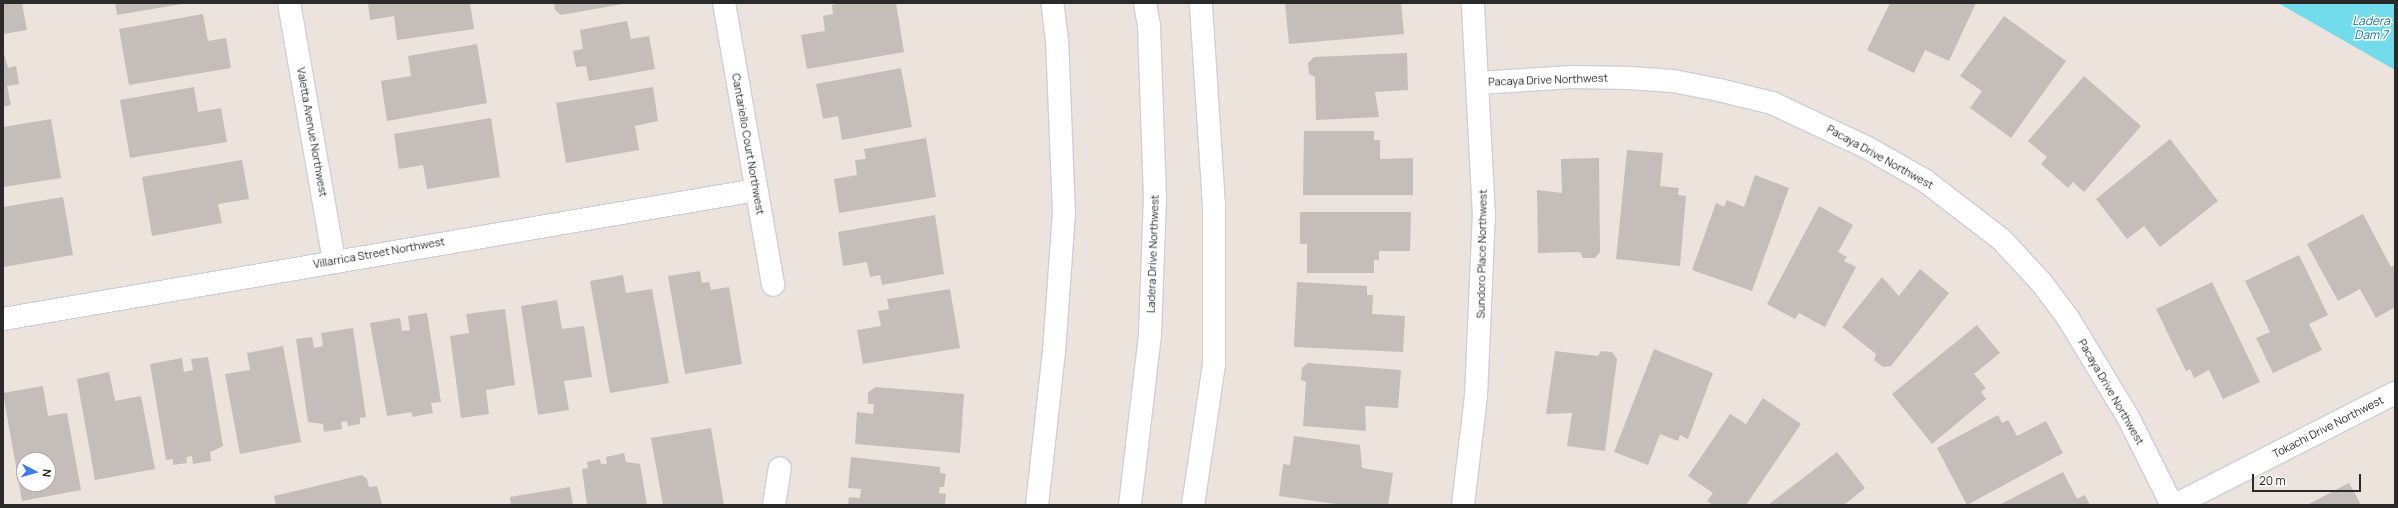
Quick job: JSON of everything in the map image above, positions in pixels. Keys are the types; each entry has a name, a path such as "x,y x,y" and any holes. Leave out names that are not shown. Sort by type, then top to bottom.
{"street":[{"name":"Valetta Avenue Northwest","path":"290,3 334,260"},
{"name":"Cantariello Court Northwest","path":"724,3 773,285"},
{"path":"1037,505 1054,352 1064,213 1057,41 1052,3"},
{"name":"Ladera Drive Northwest","path":"1130,505 1150,334 1154,214 1149,26 1146,3"},
{"path":"1193,505 1214,364 1214,206 1201,3"},
{"name":"Sundoro Place Northwest","path":"1463,505 1476,396 1481,317 1484,216 1479,83 1473,3"},
{"name":"Pacaya Drive Northwest","path":"1479,83 1572,77 1629,78 1673,81 1719,90 1779,106 1866,147 1924,180 2001,239 2041,282 2068,318 2128,417 2174,505"},
{"name":"Villarrica Street Northwest","path":"3,319 334,260 756,190"},
{"name":"Tokachi Drive Northwest","path":"2174,505 2395,393"},
{"path":"774,505 780,468"}],"water":[{"name":"Ladera Dam 7","path":"2278,3 2395,3 2395,70"}],"building":[{"path":"3,3 22,3 27,30 3,34"},
{"path":"115,3 182,3 182,4 117,15"},
{"path":"368,3 470,3 474,29 397,40 394,16 370,20"},
{"path":"554,3 623,4 561,15 555,10"},
{"path":"842,3 896,3 904,52 807,69 801,35 825,31 823,16 833,14 832,5"},
{"path":"1285,3 1401,3 1404,34 1289,44"},
{"path":"1890,3 1976,3 1949,61 1925,50 1914,73 1867,50"},
{"path":"203,14 208,41 226,38 231,68 129,85 119,29"},
{"path":"2004,16 2066,61 2011,138 1970,108 1982,91 1960,76"},
{"path":"627,21 631,39 649,36 655,69 589,81 586,66 576,67 573,51 583,49 580,30"},
{"path":"477,44 487,103 387,121 381,81 411,76 408,56"},
{"path":"3,50 8,68 16,66 19,84 7,86 11,105 3,107"},
{"path":"1407,53 1408,90 1375,92 1379,117 1316,120 1315,77 1309,74 1308,63 1314,57"},
{"path":"901,68 912,127 842,140 838,116 823,119 816,84"},
{"path":"2084,76 2141,126 2084,192 2073,182 2068,188 2041,164 2047,157 2028,141"},
{"path":"194,87 198,112 221,108 227,142 130,158 120,100"},
{"path":"653,87 658,121 635,126 639,150 566,163 556,103"},
{"path":"491,118 500,177 427,189 423,165 399,169 394,134"},
{"path":"51,119 61,178 3,187 3,127"},
{"path":"1304,131 1374,131 1374,140 1380,140 1380,159 1413,158 1413,195 1303,195"},
{"path":"926,138 936,197 839,213 834,179 857,175 855,160 866,159 864,149"},
{"path":"2170,139 2218,201 2160,247 2144,226 2127,239 2096,199"},
{"path":"1627,150 1663,153 1660,186 1679,188 1678,195 1686,196 1680,266 1616,259"},
{"path":"1599,158 1600,252 1595,258 1583,258 1580,252 1538,253 1537,190 1562,193 1561,159"},
{"path":"242,160 249,199 218,204 222,223 152,236 142,177"},
{"path":"1755,175 1789,188 1752,291 1692,270 1716,203 1724,207 1727,200 1744,207"},
{"path":"63,197 73,255 3,267 3,207"},
{"path":"1819,206 1853,225 1838,252 1847,257 1844,261 1856,267 1825,327 1799,313 1795,319 1767,304"},
{"path":"1300,212 1411,212 1410,251 1379,251 1379,260 1374,260 1374,273 1307,273 1307,244 1300,244"},
{"path":"2363,214 2391,267 2395,265 2395,307 2376,318 2360,289 2338,301 2307,244"},
{"path":"935,215 944,274 882,285 880,275 870,277 867,262 843,266 838,232"},
{"path":"2299,255 2328,315 2309,324 2322,350 2273,373 2256,338 2270,332 2245,281"},
{"path":"1920,269 1949,293 1891,366 1883,367 1874,360 1876,354 1842,327 1882,277 1899,296"},
{"path":"700,271 702,283 709,282 711,290 729,287 742,364 685,374 668,276"},
{"path":"623,275 626,293 652,289 669,383 610,393 590,281"},
{"path":"1297,282 1367,286 1367,295 1373,295 1372,314 1405,316 1403,352 1294,347"},
{"path":"2212,282 2260,382 2223,399 2209,370 2194,378 2190,369 2186,371 2156,309"},
{"path":"950,289 960,348 863,364 857,330 881,326 878,311 889,309 887,299"},
{"path":"557,300 562,329 584,326 592,377 564,381 569,410 538,415 521,306"},
{"path":"505,309 515,385 486,390 489,414 461,418 450,336 469,333 466,314"},
{"path":"427,313 441,402 431,403 433,413 412,417 412,412 387,416 370,323 400,318 402,331 410,330 408,316"},
{"path":"1977,325 2000,353 1974,374 1986,388 1981,392 1986,399 1932,444 1892,394"},
{"path":"353,328 366,417 360,418 360,424 348,426 347,421 341,422 342,429 324,432 323,424 308,422 296,339 312,337 314,348 323,346 321,333"},
{"path":"283,346 301,442 240,454 225,374 250,370 247,353"},
{"path":"1654,349 1713,373 1688,439 1680,435 1678,441 1660,434 1648,465 1614,452"},
{"path":"1555,351 1598,356 1601,351 1612,352 1617,359 1605,451 1567,446 1572,413 1546,414"},
{"path":"208,357 223,446 210,452 211,461 193,464 192,456 186,457 187,463 173,465 173,459 166,460 150,364 182,358 184,372 193,370 191,359"},
{"path":"1308,363 1401,370 1398,408 1365,406 1366,431 1303,426 1306,382 1301,380 1302,368"},
{"path":"109,372 115,401 141,396 155,469 95,480 77,379"},
{"path":"43,386 48,416 67,413 81,490 22,501 20,492 56,492 56,452 16,452 16,467 3,393"},
{"path":"875,387 964,394 960,453 855,444 857,412 873,414 874,404 868,404 868,393"},
{"path":"1763,398 1801,424 1746,505 1713,505 1707,501 1713,493 1688,476 1730,414 1746,424"},
{"path":"1998,415 2002,423 2008,420 2017,436 2046,421 2063,453 1967,505 1937,448"},
{"path":"711,428 724,505 663,505 651,438"},
{"path":"1294,436 1360,445 1362,468 1393,473 1388,505 1343,505 1279,496 1283,464 1290,465"},
{"path":"1837,452 1865,488 1844,505 1768,505"},
{"path":"624,453 626,462 640,464 647,505 587,505 582,469 588,468 587,462 600,459 601,464 607,464 606,457"},
{"path":"851,457 940,467 940,473 946,474 944,487 940,487 939,493 946,494 945,505 848,505 849,497 860,498 861,489 848,488"},
{"path":"2063,472 2077,499 2085,495 2090,505 1999,505"},
{"path":"362,475 367,479 369,487 377,486 382,504 276,505 274,496"},
{"path":"2349,483 2361,505 2307,505"},
{"path":"570,487 573,505 511,505 510,497"}]}
